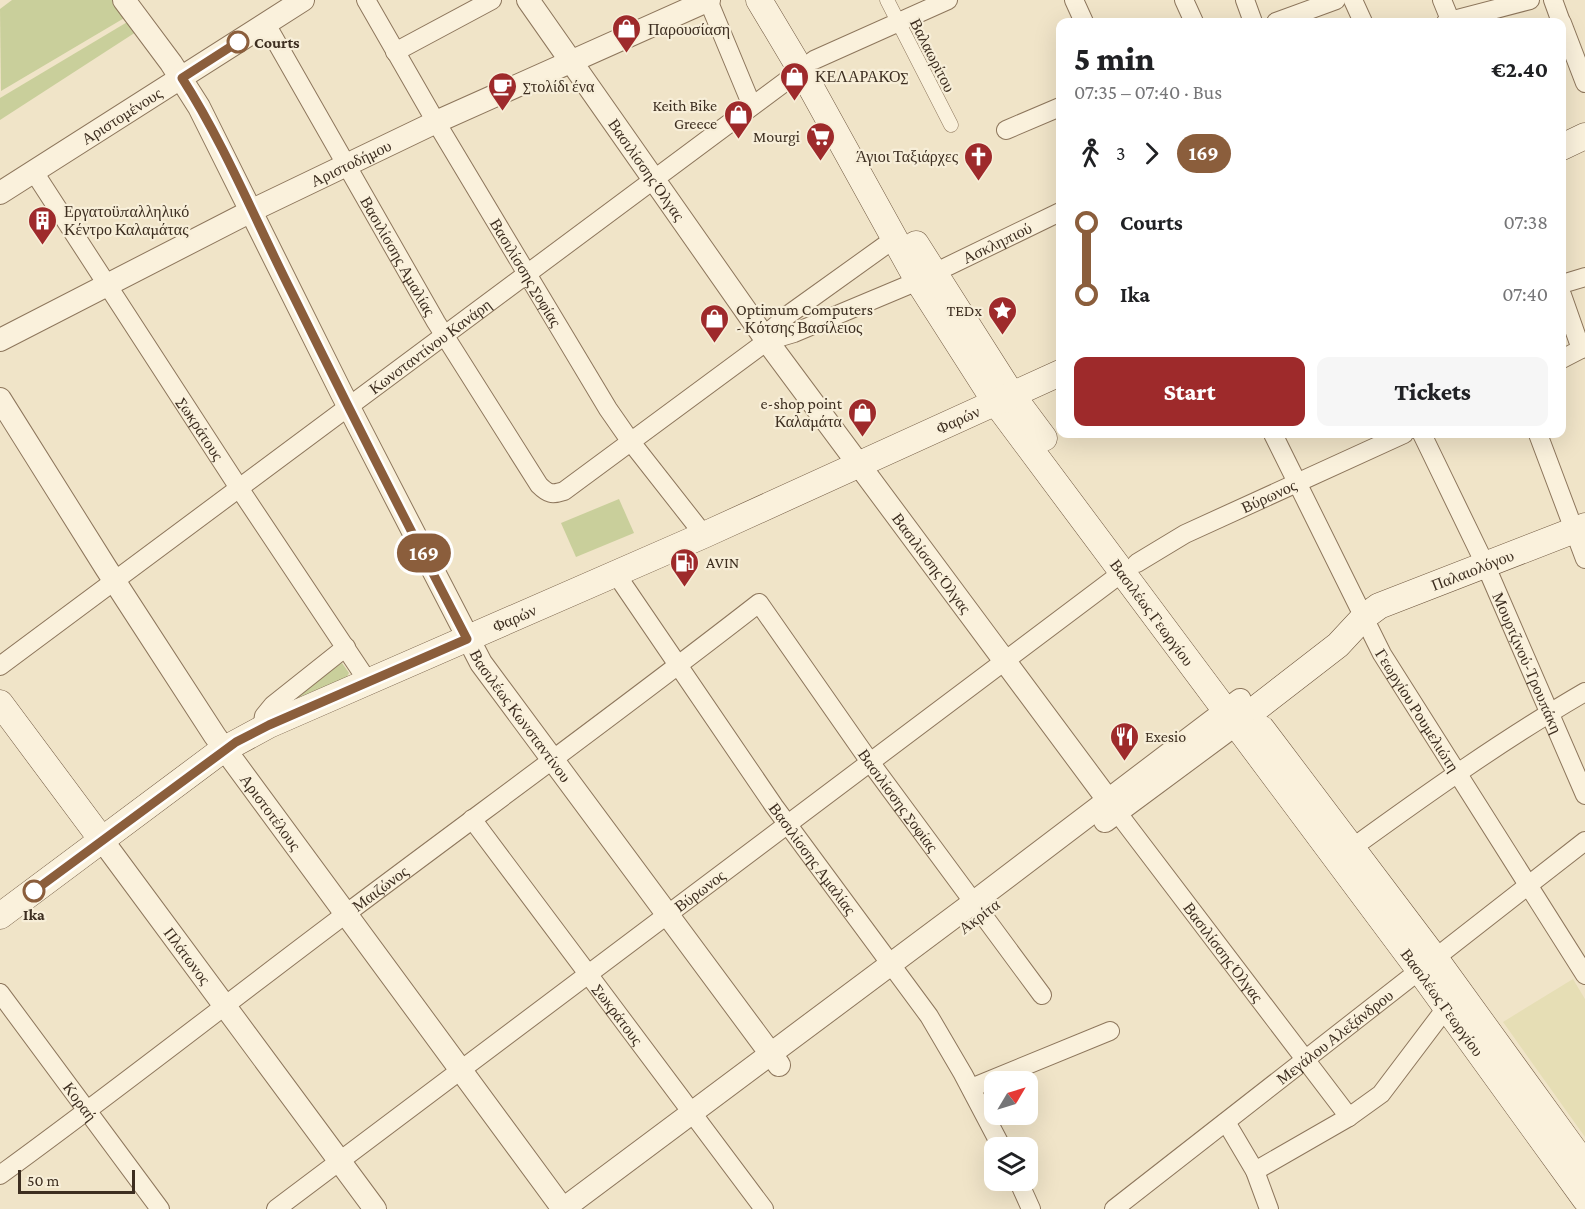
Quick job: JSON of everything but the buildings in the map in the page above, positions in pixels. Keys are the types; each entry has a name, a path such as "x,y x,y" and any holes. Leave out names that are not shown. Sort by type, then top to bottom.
{"main road":[{"name":"Βασιλέως Γεωργίου","path":"759,0 808,65 900,216 926,277"},
{"name":"Βασιλέως Γεωργίου","path":"779,0 808,65 894,239 926,277 1004,399 1427,964 1585,1165"},
{"path":"1566,145 1585,136"},
{"name":"Φαρών","path":"0,916 224,749 262,728 704,536 1056,375"},
{"name":"Παλαιολόγου","path":"1364,617 1388,601 1579,528"},
{"name":"Ακρίτα","path":"1238,712 1338,645 1364,617"},
{"name":"Πλάτωνος","path":"0,703 102,840"},
{"name":"Βασιλέως Γεωργίου","path":"1238,712 1352,848 1427,964 1446,1008 1585,1199"}],"street":[{"name":"Βασιλέως Κωνσταντίνου","path":"123,0 182,78 199,107 484,669 775,1059"},
{"name":"Αριστομένους","path":"0,193 303,0"},
{"name":"Βασιλίσσης Σοφίας","path":"366,0 436,122 608,409 704,536"},
{"path":"395,52 492,0"},
{"name":"Βασιλίσσης Όλγας","path":"528,0 767,341 1112,805 1349,1118"},
{"path":"709,0 752,106"},
{"name":"Αριστοδήμου","path":"0,340 252,210 436,122 709,0"},
{"name":"Βαλαωρίτου","path":"886,0 951,126"},
{"name":"Κωνσταντίνου Κανάρη","path":"0,666 808,65 897,21 948,0"},
{"path":"1074,0 1082,18"},
{"path":"1184,0 1192,18"},
{"path":"1245,0 1252,18"},
{"path":"1287,18 1336,0"},
{"path":"1353,0 1361,18"},
{"path":"1442,0 1448,18"},
{"path":"1464,18 1530,0"},
{"path":"1552,0 1559,18"},
{"name":"Βασιλίσσης Αμαλίας","path":"266,24 443,335 539,485 547,493 555,494 564,491 631,442"},
{"path":"1566,36 1585,83"},
{"path":"1006,130 1056,109"},
{"name":"Σωκράτους","path":"34,172 239,488 369,682"},
{"name":"Ασκληπιού","path":"767,341 794,333 926,277 1056,214"},
{"path":"631,442 767,341 772,329 788,315 894,239"},
{"path":"1566,283 1585,277"},
{"path":"1566,305 1583,348 1566,357"},
{"name":"Αριστοτέλους","path":"3,413 224,749 563,1209"},
{"name":"Γεωργίου Ρουμελιώτη","path":"1275,438 1299,482 1382,654 1585,975"},
{"name":"Μουρτζινού-Τρουπάκη","path":"1424,438 1485,564 1585,795"},
{"path":"1540,438 1579,528 1585,559"},
{"name":"Βύρωνος","path":"276,1209 1130,567 1185,534 1299,482 1376,439"},
{"name":"Βασιλίσσης Αμαλίας","path":"616,574 788,824 936,1027 996,1137"},
{"name":"Βασιλίσσης Σοφίας","path":"759,603 870,762 1042,995"},
{"name":"Μαιζώνος","path":"0,1175 87,1112 759,603"},
{"path":"262,728 264,716 273,705 345,647"},
{"path":"1352,848 1458,772 1585,692"},
{"name":"Ακρίτα","path":"588,1209 697,1118 1238,712"},
{"name":"Σωκράτους","path":"472,819 765,1209"},
{"name":"Πλάτωνος","path":"102,840 375,1209"},
{"name":"Μεγάλου Αλεξάνδρου","path":"1114,1209 1585,841"},
{"name":"Κοραή","path":"0,993 160,1209"},
{"path":"1255,1171 1349,1118 1381,1094 1446,1008"},
{"path":"971,1088 1110,1031"},
{"name":"Ακρίτα","path":"563,1209 697,1118"},
{"path":"1226,1122 1255,1171 1269,1209"},
{"path":"1023,1191 1031,1209"}],"shaded area":[{"path":"1573,979 1585,999 1585,1137 1503,1022"}],"green space":[{"path":"12,0 113,0 126,17 1,91 0,9"},
{"path":"129,21 136,32 0,120 0,98"},
{"path":"619,499 634,533 576,557 561,523"},
{"path":"342,663 349,673 347,677 295,699 293,697"}],"bus line":[{"name":"169","path":"34,891 236,742 269,725 467,639 341,392 247,200 182,78 238,42"}],"place":[{"name":"Courts","path":"238,42"},
{"name":"Παρουσίαση","path":"627,54"},
{"name":"ΚΕΛΑΡΑΚΟΣ","path":"794,102"},
{"name":"Στολίδι ένα","path":"502,112"},
{"name":"Keith Bike Greece","path":"738,140"},
{"name":"Mourgi","path":"821,162"},
{"name":"Άγιοι Ταξιάρχες","path":"979,182"},
{"name":"Εργατοϋπαλληλικό Κέντρο Καλαμάτας","path":"43,246"},
{"name":"TEDx","path":"1003,336"},
{"name":"Optimum Computers - Κότσης Βασίλειος","path":"715,344"},
{"name":"e-shop point Καλαμάτα","path":"863,438"},
{"name":"AVIN","path":"685,588"},
{"name":"Exesio","path":"1124,762"},
{"name":"Ika","path":"34,891"}]}
